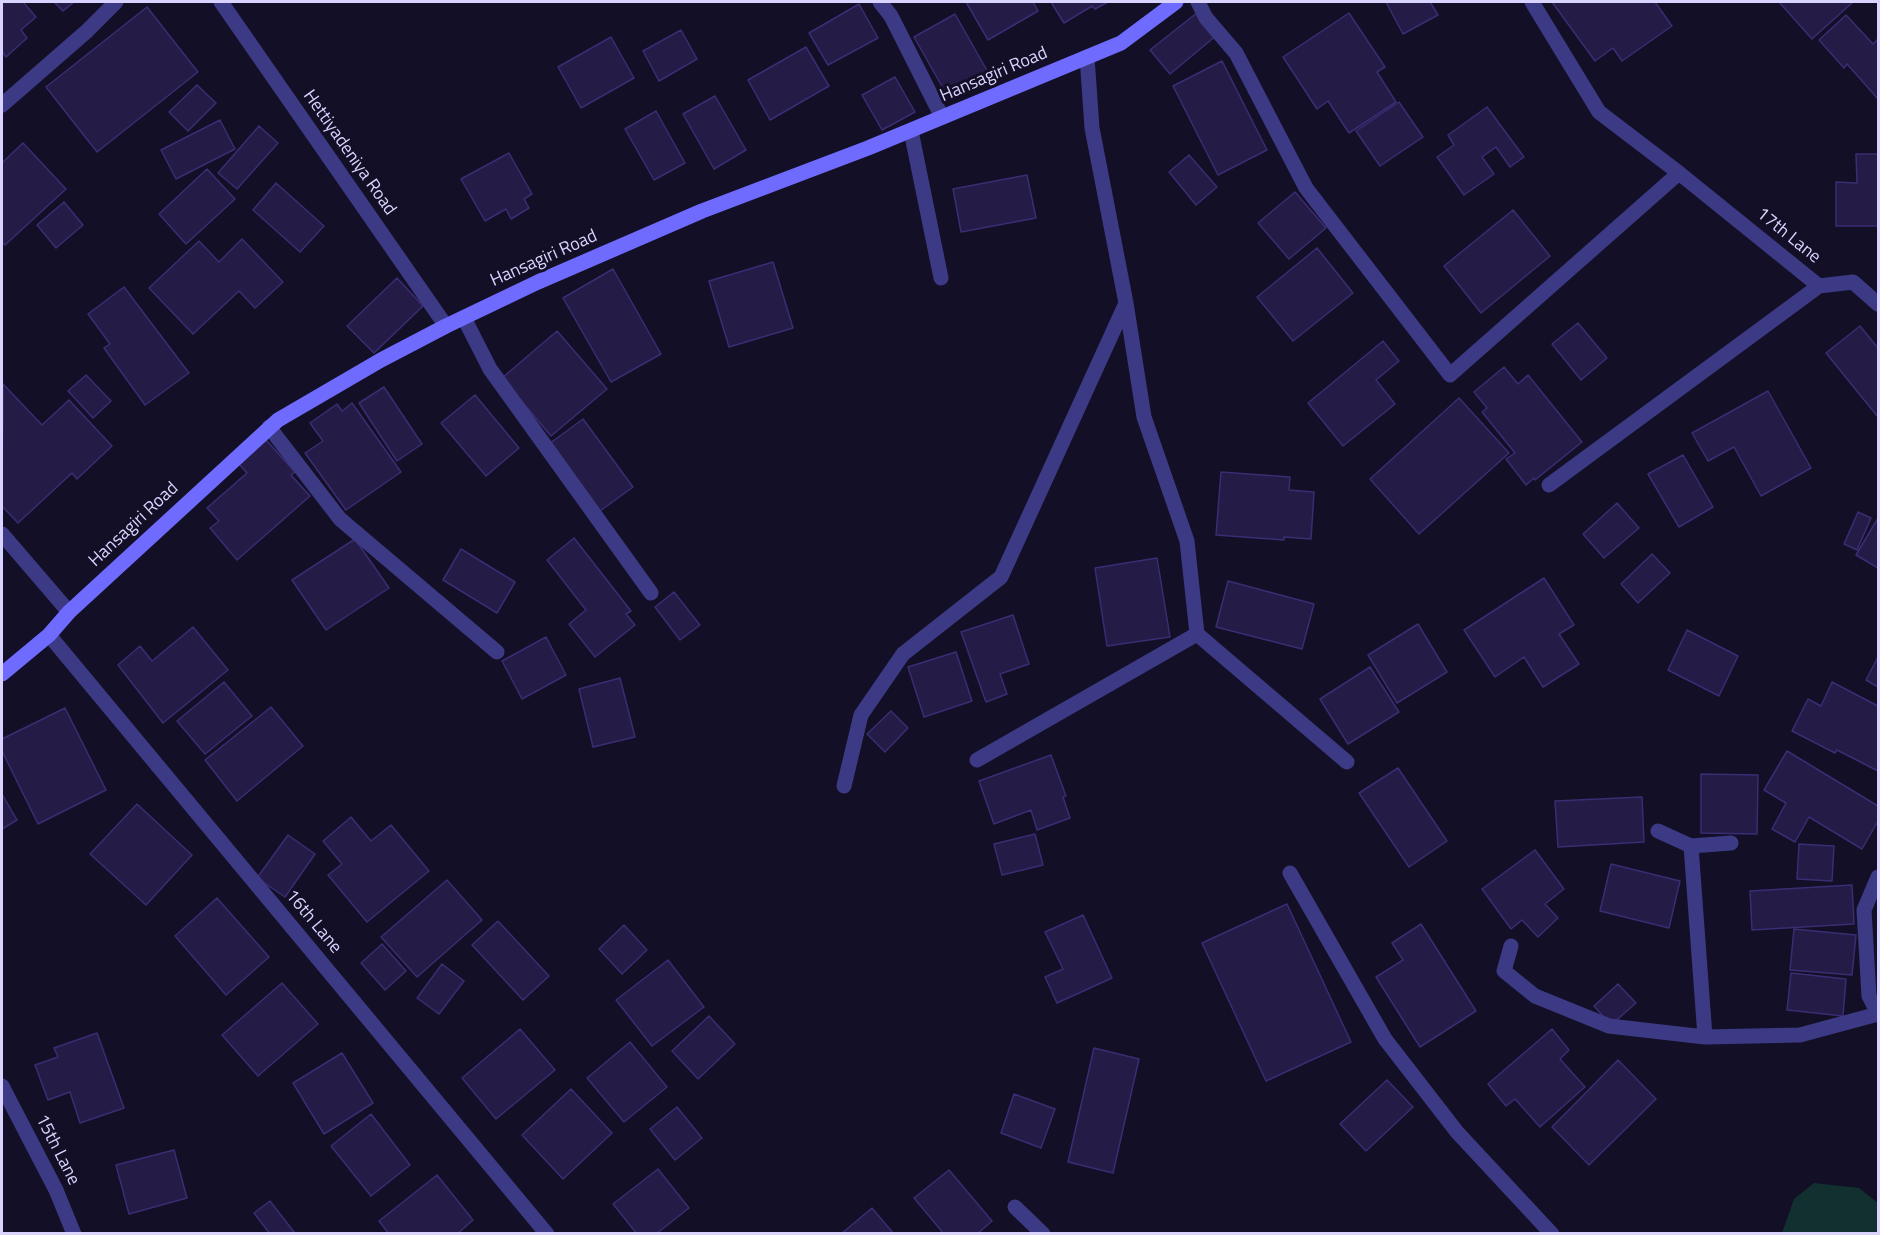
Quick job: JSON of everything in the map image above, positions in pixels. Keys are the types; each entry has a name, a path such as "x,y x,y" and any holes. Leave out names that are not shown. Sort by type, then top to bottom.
{"street":[{"path":"2,105 87,31 116,2"},
{"name":"Hettiyadeniya Road","path":"221,2 446,326"},
{"path":"880,2 891,16 942,117"},
{"name":"Hansagiri Road","path":"2,674 49,635 69,612 269,427 381,360 538,282 702,211 911,131 1121,43 1176,2"},
{"path":"1198,2 1206,18 1236,53 1306,188 1450,375 1679,173"},
{"name":"17th Lane","path":"1532,2 1599,112 1819,286 1549,484"},
{"path":"1087,57 1092,128 1126,303 1144,417 1187,541 1197,634 1347,762"},
{"path":"911,131 941,278"},
{"path":"1819,286 1852,282 1878,304"},
{"path":"844,786 861,715 903,654 1000,577 1126,303"},
{"path":"465,318 490,369 651,593"},
{"path":"269,427 340,519 497,652"},
{"path":"2,534 69,612"},
{"path":"977,760 1197,634"},
{"name":"16th Lane","path":"49,635 547,1233"},
{"path":"1658,831 1691,846 1731,843"},
{"path":"1691,846 1705,1037"},
{"path":"1290,873 1385,1039 1457,1132 1552,1233"},
{"path":"1511,946 1504,971 1535,996 1609,1026 1705,1037 1800,1035 1878,1013 1869,996 1864,910 1878,877"},
{"name":"15th Lane","path":"2,1086 56,1190 74,1233"},
{"path":"1015,1207 1043,1233"}],"green space":[{"path":"1814,1183 1859,1188 1878,1203 1878,1233 1782,1233 1794,1199"}],"building":[{"path":"2,2 23,2 36,17 21,30 27,38 6,57 2,51"},
{"path":"54,2 74,2 63,11"},
{"path":"966,2 1033,2 1038,11 988,40"},
{"path":"1051,2 1108,2 1095,9 1092,6 1064,23"},
{"path":"1386,2 1430,2 1438,15 1403,34"},
{"path":"1552,2 1655,2 1672,26 1622,61 1613,48 1595,61"},
{"path":"1779,2 1853,2 1812,39"},
{"path":"859,4 878,38 828,65 809,33"},
{"path":"147,7 198,72 97,152 46,87"},
{"path":"1198,12 1217,35 1170,74 1150,50"},
{"path":"1349,13 1385,67 1377,72 1396,102 1349,133 1328,101 1317,109 1283,57"},
{"path":"955,14 989,74 948,97 914,37"},
{"path":"1846,15 1873,44 1878,39 1878,99 1847,64 1844,68 1819,40"},
{"path":"681,30 697,59 659,81 643,51"},
{"path":"611,37 634,78 581,108 558,67"},
{"path":"806,47 829,86 770,120 748,80"},
{"path":"1222,61 1267,150 1218,175 1173,86"},
{"path":"895,77 915,112 882,130 862,95"},
{"path":"197,85 216,103 188,131 169,112"},
{"path":"715,96 746,150 714,169 683,114"},
{"path":"1399,102 1423,137 1380,166 1356,131"},
{"path":"1487,107 1524,157 1510,167 1496,147 1482,157 1494,174 1464,195 1437,157 1454,145 1448,135"},
{"path":"656,111 685,163 654,180 625,129"},
{"path":"220,120 235,149 176,179 161,150"},
{"path":"259,126 278,143 237,189 218,173"},
{"path":"23,143 66,189 5,245 2,242 2,163"},
{"path":"509,153 532,194 524,199 529,208 511,219 506,209 485,221 461,179"},
{"path":"1856,154 1878,154 1878,226 1836,226 1836,182 1857,183"},
{"path":"1189,155 1217,187 1196,205 1169,172"},
{"path":"207,169 235,199 186,244 159,214"},
{"path":"1027,175 1036,218 961,232 953,189"},
{"path":"276,183 324,226 300,252 253,210"},
{"path":"1295,192 1326,228 1289,259 1258,223"},
{"path":"64,202 83,225 56,248 37,225"},
{"path":"1513,210 1550,256 1481,313 1444,266"},
{"path":"242,239 283,282 255,308 239,291 193,334 149,288 199,241 219,262"},
{"path":"1317,248 1353,293 1293,341 1257,297"},
{"path":"773,262 793,328 729,347 709,281"},
{"path":"613,269 661,354 611,382 563,298"},
{"path":"397,278 423,306 374,353 347,326"},
{"path":"124,287 189,373 145,405 104,348 110,344 88,314"},
{"path":"1578,323 1607,358 1581,380 1552,344"},
{"path":"1860,326 1878,348 1878,417 1826,353"},
{"path":"557,331 607,389 551,436 502,378"},
{"path":"1383,341 1399,361 1376,380 1395,404 1343,446 1308,403"},
{"path":"1504,367 1518,384 1528,375 1582,442 1526,485 1506,459 1515,453 1482,412 1487,408 1474,392"},
{"path":"86,375 111,401 93,418 68,391"},
{"path":"3,384 42,425 69,400 112,446 77,479 72,473 18,523 2,506"},
{"path":"384,387 422,444 397,461 359,403"},
{"path":"1768,391 1811,468 1761,496 1734,447 1708,461 1692,433"},
{"path":"475,395 519,448 486,476 441,423"},
{"path":"1459,398 1509,453 1419,534 1370,479"},
{"path":"352,403 401,472 346,510 305,453 323,441 310,423 337,404 342,411"},
{"path":"583,419 633,487 596,514 549,444"},
{"path":"266,440 295,472 291,475 310,496 237,560 210,528 219,521 207,508 247,473 238,463"},
{"path":"1683,455 1713,507 1679,527 1648,474"},
{"path":"1221,472 1290,477 1289,490 1314,492 1311,539 1284,537 1284,540 1216,535"},
{"path":"1617,503 1639,528 1604,558 1583,534"},
{"path":"1858,512 1871,518 1857,550 1844,544"},
{"path":"1878,518 1878,568 1856,555"},
{"path":"574,538 631,611 626,614 635,625 595,657 569,624 586,610 547,560"},
{"path":"355,539 389,588 326,630 292,580"},
{"path":"461,549 515,582 497,613 443,580"},
{"path":"1652,554 1670,573 1638,603 1621,584"},
{"path":"1157,558 1170,637 1107,646 1095,568"},
{"path":"1544,578 1574,625 1559,634 1579,664 1543,687 1524,657 1495,677 1464,630"},
{"path":"1228,581 1314,604 1302,649 1216,627"},
{"path":"674,592 700,625 680,640 655,607"},
{"path":"1013,615 1029,664 1000,674 1007,694 986,702 961,632"},
{"path":"1418,624 1447,672 1397,703 1368,655"},
{"path":"193,627 228,670 163,723 118,665 140,646 152,661"},
{"path":"1687,630 1738,656 1719,696 1668,670"},
{"path":"546,637 566,675 522,699 502,661"},
{"path":"956,652 972,701 924,717 908,667"},
{"path":"1878,657 1878,687 1866,680"},
{"path":"1370,667 1399,712 1348,744 1320,699"},
{"path":"620,678 635,737 593,747 579,689"},
{"path":"224,682 252,716 205,754 177,721"},
{"path":"1832,682 1878,706 1878,771 1837,750 1835,753 1792,731 1808,699 1821,706"},
{"path":"271,707 303,746 237,801 205,760"},
{"path":"65,708 106,790 38,824 2,751 2,739"},
{"path":"891,711 908,728 885,752 867,734"},
{"path":"1787,751 1878,806 1878,821 1862,849 1809,817 1795,842 1772,829 1786,803 1764,790"},
{"path":"1051,755 1066,796 1063,797 1070,818 1037,830 1031,810 994,824 979,781"},
{"path":"1398,768 1447,841 1409,867 1359,793"},
{"path":"1701,774 1758,775 1757,834 1701,833"},
{"path":"2,794 17,820 2,829"},
{"path":"1642,797 1644,842 1558,847 1555,801"},
{"path":"137,804 192,855 146,905 90,854"},
{"path":"351,817 371,841 391,825 429,871 367,922 328,875 342,864 323,841"},
{"path":"1035,834 1043,865 1002,875 994,844"},
{"path":"288,835 315,854 285,897 257,878"},
{"path":"1799,844 1834,846 1832,881 1797,879"},
{"path":"1535,850 1564,889 1545,904 1558,918 1538,937 1522,920 1511,929 1482,889"},
{"path":"1611,864 1680,881 1669,928 1600,911"},
{"path":"447,880 482,920 417,977 381,937"},
{"path":"1852,885 1854,924 1752,930 1750,891"},
{"path":"217,898 269,957 226,995 175,936"},
{"path":"1287,904 1351,1042 1266,1081 1202,943"},
{"path":"1083,915 1112,978 1057,1003 1045,977 1063,969 1045,932"},
{"path":"498,921 549,976 523,1000 472,945"},
{"path":"1421,924 1476,1011 1420,1047 1376,977 1403,960 1392,943"},
{"path":"624,925 647,950 622,974 599,949"},
{"path":"1794,929 1856,935 1852,975 1790,970"},
{"path":"382,944 406,971 385,990 361,963"},
{"path":"668,960 704,1007 652,1046 616,1000"},
{"path":"442,964 464,981 439,1014 417,998"},
{"path":"1791,973 1846,979 1843,1016 1787,1010"},
{"path":"282,983 318,1024 258,1076 222,1035"},
{"path":"1618,984 1636,1003 1611,1025 1594,1006"},
{"path":"709,1016 735,1044 698,1079 672,1051"},
{"path":"520,1029 555,1070 496,1119 462,1078"},
{"path":"1552,1029 1569,1050 1560,1059 1585,1087 1540,1127 1515,1099 1506,1106 1488,1084"},
{"path":"97,1033 124,1108 80,1123 70,1092 48,1100 35,1065 58,1057 54,1048"},
{"path":"630,1042 667,1087 624,1122 587,1078"},
{"path":"1094,1048 1139,1059 1113,1173 1068,1162"},
{"path":"342,1053 373,1103 324,1134 293,1083"},
{"path":"1618,1060 1656,1099 1589,1165 1552,1127"},
{"path":"1387,1080 1413,1107 1366,1151 1340,1124"},
{"path":"571,1089 612,1133 563,1179 522,1135"},
{"path":"1014,1094 1055,1109 1041,1148 1001,1133"},
{"path":"677,1107 702,1138 675,1160 650,1129"},
{"path":"371,1114 410,1165 371,1196 331,1146"},
{"path":"174,1150 187,1198 129,1214 116,1165"},
{"path":"658,1169 689,1208 656,1234 637,1234 613,1204"},
{"path":"949,1170 992,1221 977,1234 944,1234 914,1198"},
{"path":"437,1175 473,1220 457,1234 389,1234 379,1221"},
{"path":"270,1201 294,1232 293,1234 270,1234 254,1213"},
{"path":"872,1208 894,1234 841,1234"}]}
